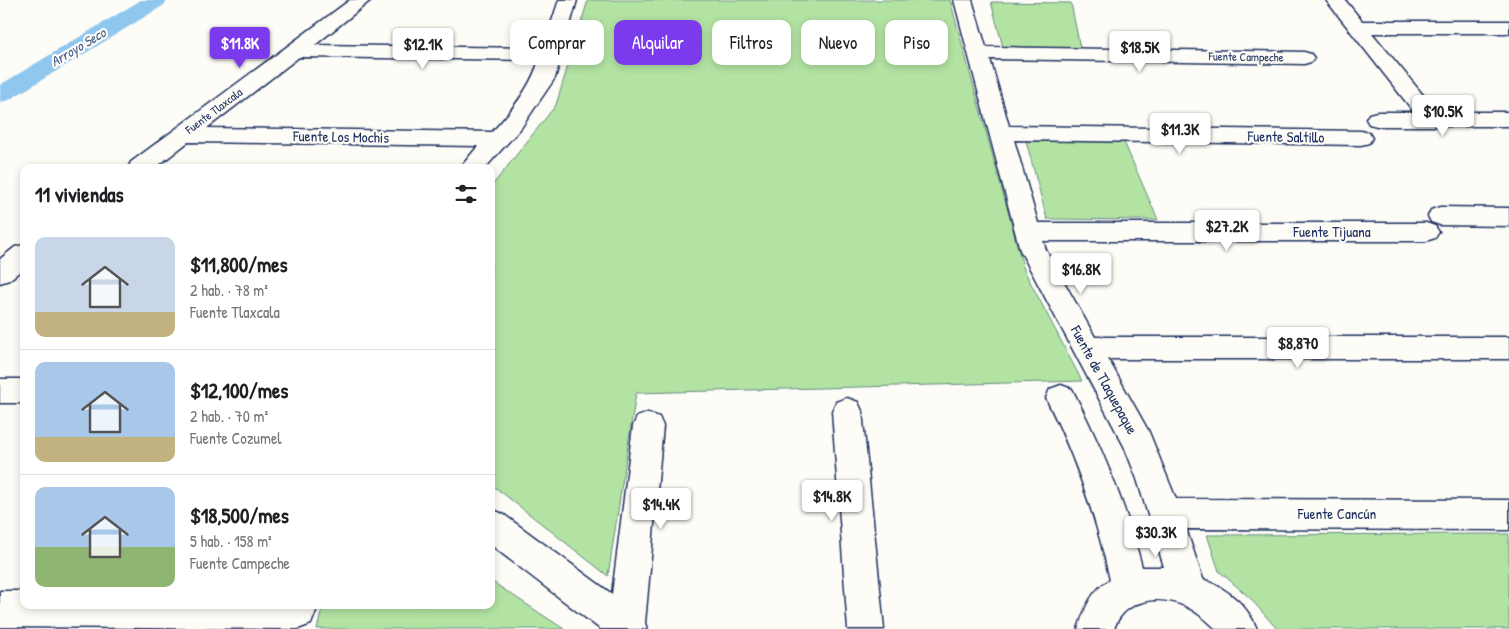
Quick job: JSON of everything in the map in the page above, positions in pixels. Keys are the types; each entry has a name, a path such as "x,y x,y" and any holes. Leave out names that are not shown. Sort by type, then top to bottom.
{"street":[{"name":"Fuente Tlaxcala","path":"144,164 362,0"},
{"path":"562,20 568,0"},
{"name":"Fuente de Tlaquepaque","path":"962,0 1033,250 1138,442 1153,479 1190,590"},
{"path":"1335,0 1430,118"},
{"path":"1356,27 1509,27"},
{"path":"294,50 510,53"},
{"name":"Fuente Campeche","path":"977,53 1304,58"},
{"path":"475,164 513,123 544,78 548,65"},
{"path":"1377,118 1509,119"},
{"name":"Fuente Saltillo","path":"1000,134 1362,138"},
{"name":"Fuente Los Mochis","path":"183,135 499,139"},
{"name":"Fuente Tijuana","path":"1028,232 1433,224 1509,217"},
{"path":"0,273 20,257"},
{"path":"1086,348 1509,348"},
{"path":"0,391 20,392"},
{"path":"1061,398 1078,430 1106,500 1120,545 1129,587"},
{"path":"847,411 866,629"},
{"path":"627,628 648,426"},
{"name":"Fuente Cancún","path":"1165,514 1509,515"},
{"path":"495,528 627,628"},
{"path":"1096,629 1103,610 1114,596 1129,587 1147,583 1161,583 1190,590 1214,604 1239,629"},
{"path":"0,609 297,615"}],"green space":[{"path":"588,0 950,0 1024,270 1082,381 636,393 608,576 495,487 495,182 556,105 568,65 604,65 604,20 582,20"},
{"path":"991,2 1071,3 1080,48 1003,47"},
{"path":"1026,141 1124,142 1158,220 1047,219"},
{"path":"1509,534 1509,629 1277,629 1250,598 1219,571 1207,535"},
{"path":"495,584 564,629 317,629 322,609 495,609"}],"waterway":[{"name":"Arroyo Seco","path":"0,95 156,0"}]}
